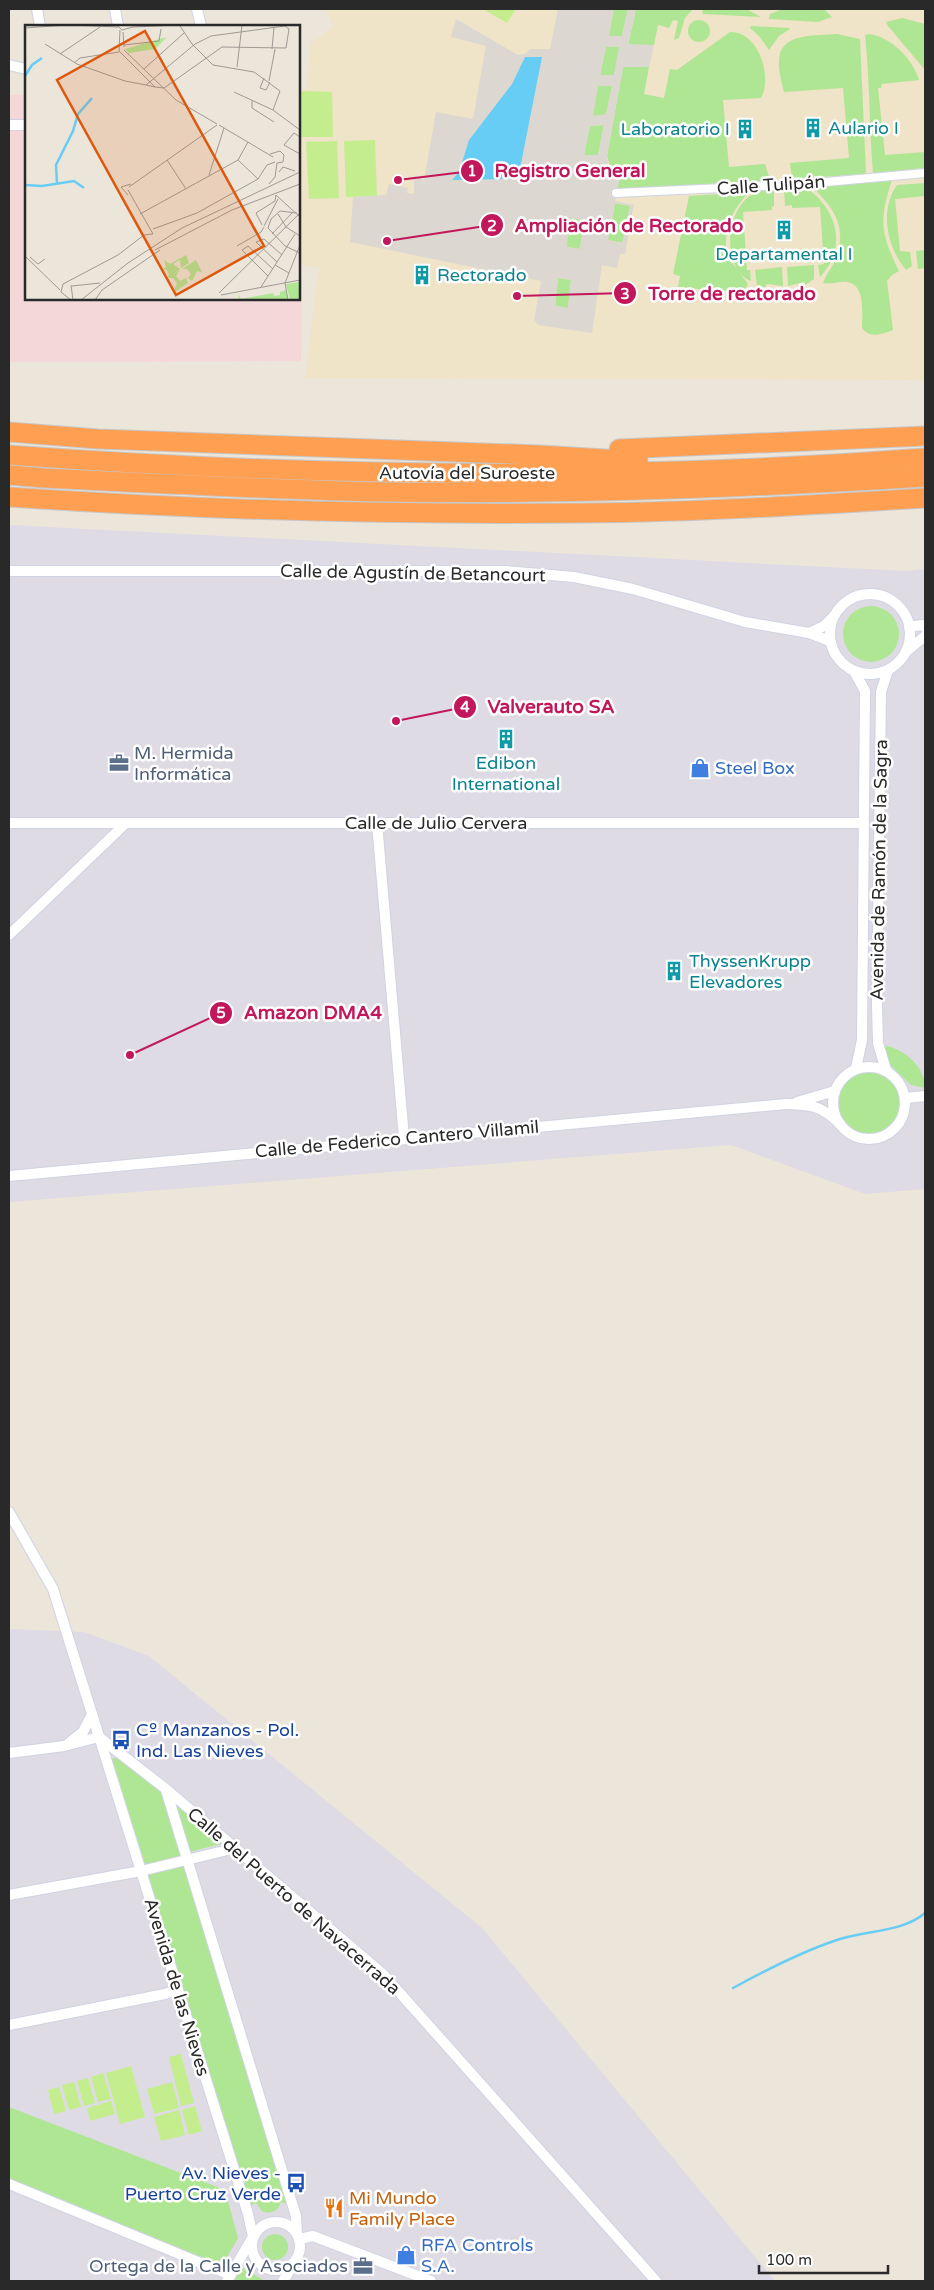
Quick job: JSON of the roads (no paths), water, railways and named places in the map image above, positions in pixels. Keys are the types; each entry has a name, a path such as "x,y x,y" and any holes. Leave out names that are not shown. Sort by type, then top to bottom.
{"highway":[{"path":"9,432 98,440 683,463 878,456 917,459"},
{"path":"445,453 514,449 628,449 925,436"},
{"name":"Autovía del Suroeste","path":"9,455 223,468 493,475 650,472 917,459"},
{"name":"Autovía del Suroeste","path":"9,477 342,491 519,492 768,487 925,477"},
{"path":"9,496 194,508 347,512 586,513 925,498"}],"street":[{"path":"37,9 40,25"},
{"path":"115,9 118,25"},
{"path":"197,9 201,25"},
{"path":"9,65 25,68"},
{"path":"9,126 25,125"},
{"name":"Calle Tulipán","path":"616,193 804,184 925,173"},
{"name":"Calle de Agustín de Betancourt","path":"9,571 506,571 574,577 634,589 744,622 809,633 830,641"},
{"path":"809,633 824,626 851,599 862,595 875,595 887,598 897,605 904,615 909,627 909,640 906,652"},
{"path":"834,617 830,629 830,641 835,654 843,664 854,671 872,674 888,670 925,636"},
{"path":"909,627 922,625 925,627"},
{"name":"Avenida de Ramón de la Sagra","path":"886,1070 878,1043 877,1014 881,692 888,670"},
{"name":"Avenida de Ramón de la Sagra","path":"854,671 865,691 862,1040 856,1068"},
{"name":"Calle de Julio Cervera","path":"9,823 864,823"},
{"path":"377,823 404,1138"},
{"path":"9,935 125,824"},
{"path":"876,1067 886,1070 896,1077 906,1098 905,1112 899,1124 889,1134 876,1139 862,1139 850,1134 840,1124 834,1114 832,1102 834,1091 847,1074 856,1068 876,1067"},
{"name":"Calle de Federico Cantero Villamil","path":"9,1176 786,1104 818,1097 834,1091"},
{"path":"906,1098 925,1096"},
{"name":"Calle de Federico Cantero Villamil","path":"786,1104 816,1106 826,1111 840,1124"},
{"name":"Avenida de las Nieves","path":"9,1512 53,1589 248,2214 253,2238"},
{"path":"64,1746 83,1732 92,1714"},
{"path":"9,1753 64,1746 99,1737"},
{"name":"Calle del Puerto de Navacerrada","path":"99,1737 166,1789 383,1974 656,2281"},
{"path":"166,1789 296,2216 300,2253 283,2281"},
{"path":"9,1895 141,1871 236,1848"},
{"path":"9,2025 177,1990"},
{"path":"9,2184 228,2278 261,2226 274,2222 288,2225 298,2236 313,2236 431,2281"},
{"path":"253,2238 252,2251 254,2258 264,2268 278,2271 286,2269 296,2260"}],"water":[{"path":"525,57 542,57 518,179 452,180 459,172 469,140 512,84"}],"waterway":[{"path":"733,1988 808,1951 845,1937 894,1928 925,1913"}],"place":[{"name":"Aulario I","path":"813,128"},
{"name":"Laboratorio I","path":"745,129"},
{"name":"Registro General","path":"398,180"},
{"name":"Departamental I","path":"784,230"},
{"name":"Ampliación de Rectorado","path":"387,241"},
{"name":"Rectorado","path":"422,275"},
{"name":"Torre de rectorado","path":"517,296"},
{"name":"Valverauto SA","path":"396,721"},
{"name":"Edibon International","path":"506,739"},
{"name":"M. Hermida Informática","path":"119,763"},
{"name":"Steel Box","path":"700,768"},
{"name":"ThyssenKrupp Elevadores","path":"674,971"},
{"name":"Amazon DMA4","path":"130,1055"},
{"name":"Cº Manzanos - Pol. Ind. Las Nieves","path":"121,1740"},
{"name":"Av. Nieves - Puerto Cruz Verde","path":"296,2183"},
{"name":"Mi Mundo Family Place","path":"334,2208"},
{"name":"RFA Controls S.A.","path":"406,2255"},
{"name":"Ortega de la Calle y Asociados","path":"363,2266"}]}
